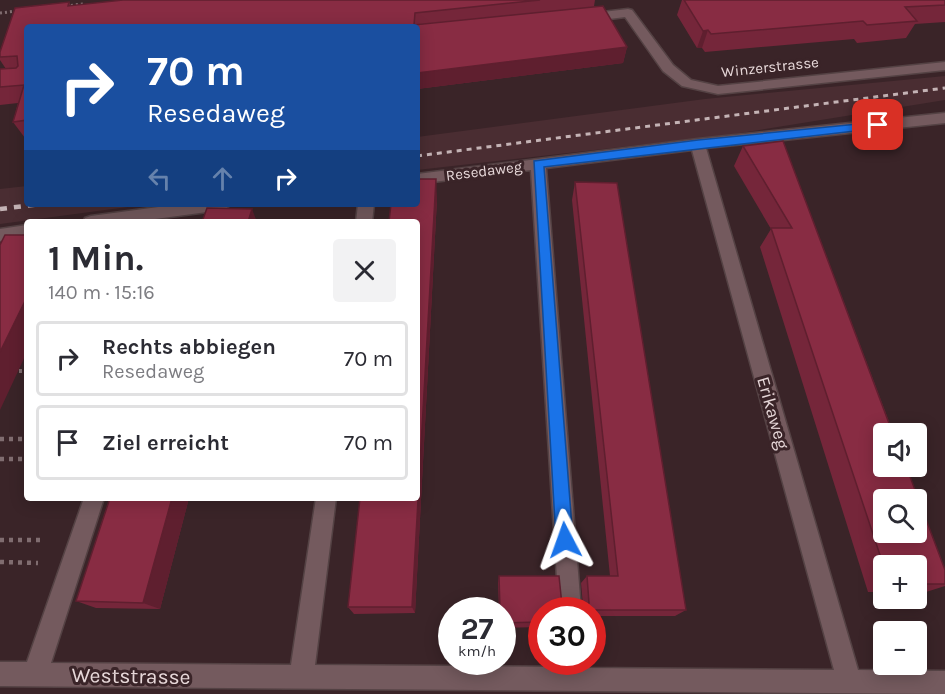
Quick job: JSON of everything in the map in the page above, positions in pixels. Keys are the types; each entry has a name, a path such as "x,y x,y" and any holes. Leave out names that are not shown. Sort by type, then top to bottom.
{"street":[{"name":"Winzerstrasse","path":"570,19 628,13 668,68 687,83 718,90 945,66"},
{"name":"Resedaweg","path":"420,179 698,144 945,118"},
{"name":"Erikaweg","path":"698,144 849,682"},
{"path":"538,164 569,597"},
{"path":"133,219 190,215 213,207"},
{"path":"0,235 24,231"},
{"path":"35,675 93,501"},
{"path":"301,677 326,501"},
{"name":"Weststrasse","path":"0,674 301,677 528,672"},
{"name":"Weststrasse","path":"606,672 849,682 945,683"}],"path":[{"path":"58,7 92,3"},
{"path":"0,13 23,10"},
{"path":"19,371 24,371"},
{"path":"0,439 24,439"},
{"path":"0,459 24,459"},
{"path":"0,540 80,540"}],"shaded area":[{"path":"945,76 945,100 728,135 420,170 420,137 705,99"},
{"path":"24,186 24,207 128,207 0,224 0,189"}],"building":[{"path":"123,0 540,0 415,13 414,24 24,24 24,85 0,87 0,69 18,66 17,56 0,57 15,8 69,2 68,6"},
{"path":"684,0 945,0 945,5 905,7 917,21 867,25 863,21 711,34 708,30 703,31"},
{"path":"603,6 627,47 420,73 420,24"},
{"path":"24,85 24,120 13,122"},
{"path":"783,141 889,423 873,423 873,477 910,477 915,489 873,489 873,534 771,228 792,228 743,146"},
{"path":"420,179 436,179 420,464 420,219 389,219 391,207 420,207"},
{"path":"575,182 617,183 686,610 606,610 606,597 589,597 587,576 618,576"},
{"path":"207,208 252,209 249,219 203,219"},
{"path":"5,235 24,235 24,303 0,352 0,245"},
{"path":"109,501 171,501 143,603 76,601"},
{"path":"360,501 418,501 412,607 348,607"},
{"path":"927,522 945,570 945,584 927,584 927,555 880,555 876,543 927,543"},
{"path":"499,576 559,576 561,597 528,597 528,622 516,623 516,597 500,597"}],"railway":[{"path":"420,156 945,88"},
{"path":"0,209 24,206"}],"route":[{"path":"565,540 538,164 878,125"}]}
